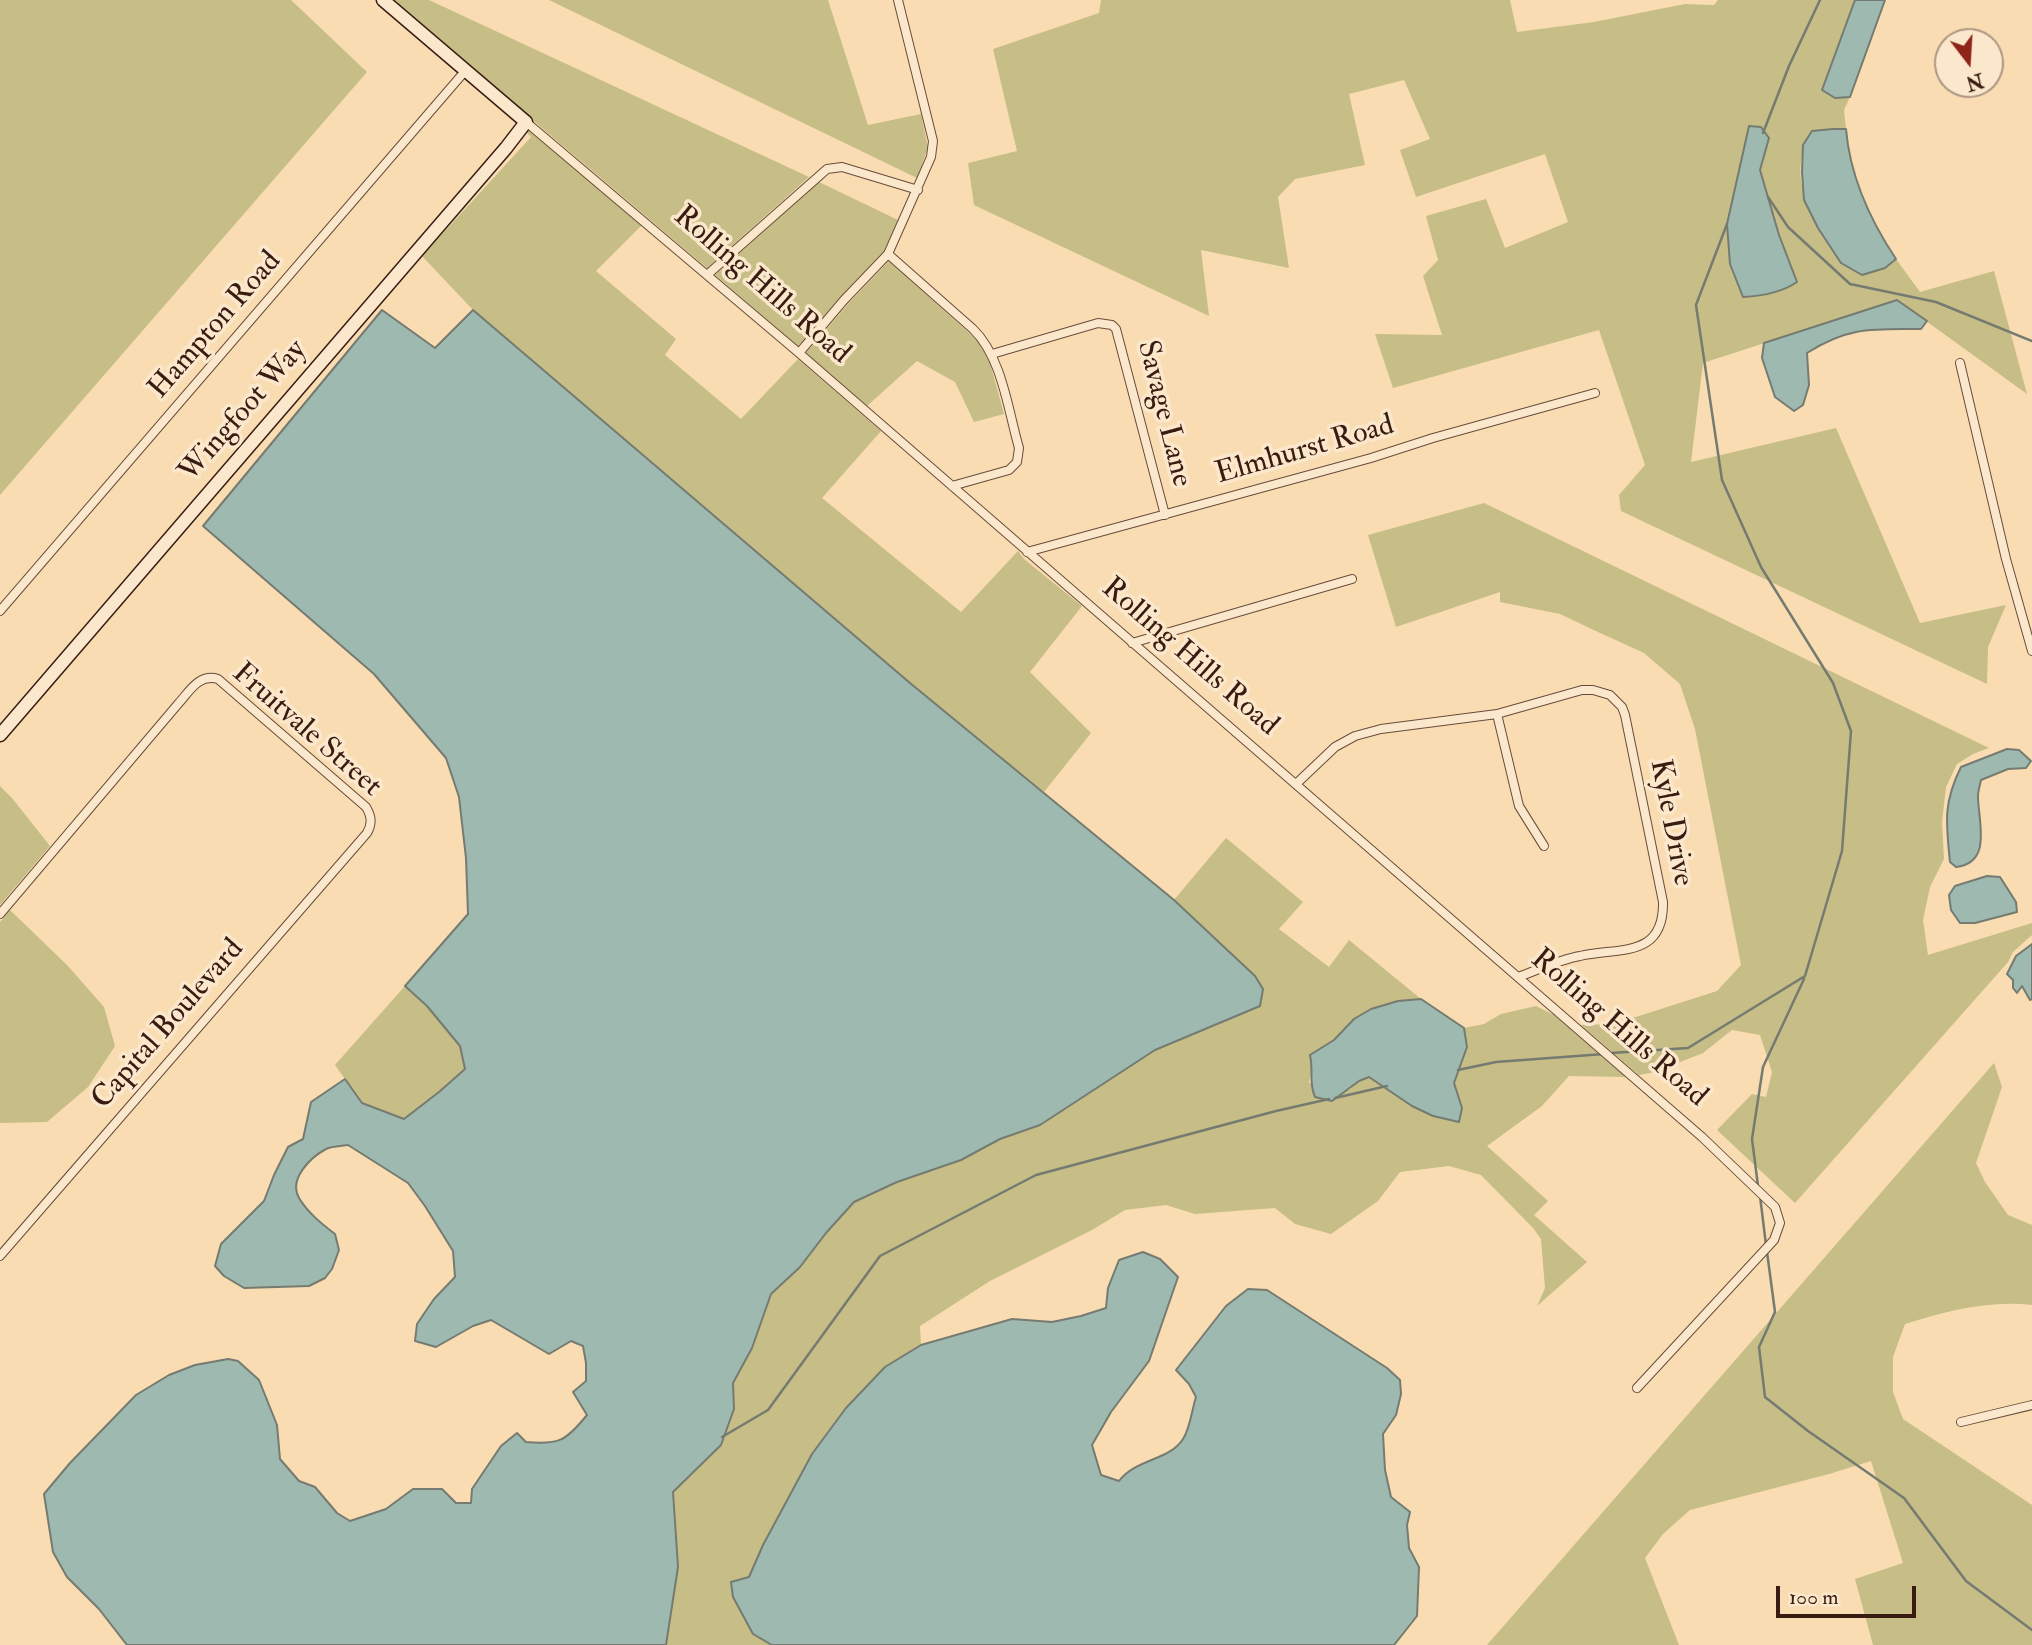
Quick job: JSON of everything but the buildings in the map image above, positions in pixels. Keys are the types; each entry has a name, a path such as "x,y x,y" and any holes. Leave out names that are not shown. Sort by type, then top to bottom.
{"street":[{"name":"Rolling Hills Road","path":"383,0 799,353 1725,1157 1767,1197 1779,1215 1779,1230 1773,1240 1637,1388"},
{"path":"799,353 888,254 931,157 933,141 898,0"},
{"name":"Hampton Road","path":"0,611 466,70"},
{"name":"Wingfoot Way","path":"0,735 506,148 526,121"},
{"path":"707,275 827,169 842,167 918,190"},
{"path":"888,254 982,337 992,354 1019,448 1017,462 1009,470 952,486"},
{"name":"Savage Lane","path":"992,354 1098,324 1112,325 1116,329 1165,515"},
{"path":"1959,363 2006,559 2032,651"},
{"name":"Elmhurst Road","path":"1027,552 1371,458 1595,393"},
{"path":"1132,643 1352,579"},
{"name":"Fruitvale Street","path":"0,914 178,704 200,680 206,678 218,679 366,807 370,813 371,824"},
{"name":"Kyle Drive","path":"1296,784 1326,754 1355,736 1381,729 1497,714 1583,690 1601,691 1617,700 1625,715 1663,902 1659,927 1641,946 1625,951 1566,959 1518,977"},
{"path":"1497,714 1520,806 1544,846"},
{"name":"Capital Boulevard","path":"0,1256 367,833 371,824"},
{"path":"1961,1422 2032,1405"}],"shaded area":[{"path":"0,0 291,0 367,72 0,495"},
{"path":"391,0 429,0 809,177 707,268"},
{"path":"549,0 828,0 868,125 921,114 928,148 917,178"},
{"path":"1101,0 1510,0 1517,32 1594,22 1685,4 1714,5 1718,0 1855,0 1822,90 1835,98 1850,97 1844,110 1846,129 1813,131 1804,148 1801,166 1801,183 1806,200 1821,232 1841,263 1885,268 1896,259 1920,292 1994,271 2027,394 1897,300 1703,363 1691,462 1836,428 1920,623 2006,605 1988,647 1987,684 1621,511 1619,495 1645,465 1599,330 1393,388 1375,334 1442,335 1423,276 1438,260 1426,216 1486,199 1505,248 1568,222 1545,154 1416,197 1400,150 1430,139 1404,80 1349,94 1365,165 1295,179 1278,197 1289,268 1201,250 1209,316 974,205 968,163 1017,151 993,49 1099,13","holes":["1769,138 1760,170 1779,235 1797,282 1727,224"]},
{"path":"527,129 642,225 596,271 676,339 665,355 741,419 798,359 881,431 822,498 961,612 1018,551 1024,559 1082,606 1030,672 1091,733 1044,792 910,683 473,310 422,256 531,137 525,131"},
{"path":"819,182 898,220 884,251 798,346 715,275"},
{"path":"889,261 978,341 989,359 1004,414 974,422 955,382 917,361 867,406 806,353"},
{"path":"1484,503 1989,748 1957,764 1946,787 1942,822 1944,859 1930,887 1923,920 1928,955 2032,923 2032,935 2013,952 2008,962 1795,1203 1717,1130 1752,1094 1766,1097 1772,1072 1760,1035 1732,1030 1703,1053 1655,1072 1639,1075 1581,1025 1614,1024 1717,991 1741,965 1695,729 1680,684 1644,653 1560,614 1500,602 1500,592 1396,627 1368,535"},
{"path":"0,786 50,846 0,905"},
{"path":"1226,838 1303,902 1279,929 1329,967 1349,940 1421,999 1398,1001 1371,1009 1354,1019 1334,1040 1310,1055 1312,1065 1309,1083 1349,1090 1369,1077 1412,1106 1433,1116 1462,1108 1453,1083 1467,1047 1464,1028 1484,1024 1501,1014 1536,1006 1554,1015 1626,1077 1569,1076 1542,1106 1487,1146 1548,1201 1534,1215 1587,1262 1537,1306 1545,1288 1541,1239 1481,1175 1449,1166 1400,1172 1378,1201 1331,1234 1295,1224 1275,1208 1195,1214 1166,1205 1125,1210 1092,1230 990,1281 920,1326 921,1345 885,1367 763,1545 749,1577 753,1634 772,1645 666,1645 678,1567 673,1492 734,1409 733,1383 752,1348 771,1294 800,1267 854,1202 897,1182 961,1160 1000,1139 1040,1125 1155,1050 1260,1006 1255,976 1174,900"},
{"path":"10,910 67,965 104,1007 115,1046 88,1087 47,1122 0,1123 0,922"},
{"path":"405,986 427,1006 460,1046 465,1069 404,1119 362,1103 335,1065"},
{"path":"1994,1063 2002,1087 1976,1163 1985,1182 2008,1215 2032,1225 2032,1305 1983,1305 1905,1324 1893,1357 1893,1392 1903,1419 2032,1505 2032,1645 1873,1645 1855,1579 1903,1563 1871,1461 1690,1510 1663,1534 1645,1558 1679,1645 1487,1645"}],"water":[{"path":"1855,0 1885,0 1850,97 1835,98 1822,90"},
{"path":"1749,126 1761,127 1769,138 1760,170 1779,235 1797,282 1771,293 1743,297 1730,264 1727,224"},
{"path":"1846,129 1852,164 1863,197 1896,259 1885,268 1862,275 1841,263 1818,228 1804,200 1803,145 1812,131"},
{"path":"1897,300 1927,321 1921,329 1862,331 1822,344 1807,353 1809,385 1803,405 1794,411 1775,397 1762,358 1764,343"},
{"path":"382,310 435,348 473,310 910,683 1174,900 1255,976 1263,989 1260,1006 1155,1050 1040,1125 1000,1139 961,1160 897,1182 854,1202 800,1267 771,1294 752,1348 733,1383 734,1409 721,1445 673,1492 678,1567 666,1645 127,1645 99,1609 67,1577 53,1552 44,1494 136,1395 169,1375 195,1365 228,1359 238,1361 259,1380 277,1425 280,1459 299,1481 315,1487 337,1513 350,1521 386,1509 413,1489 442,1489 456,1503 471,1503 472,1489 501,1446 517,1433 526,1442 554,1442 567,1436 587,1415 573,1392 586,1381 583,1346 571,1341 549,1354 491,1320 473,1326 436,1347 415,1341 417,1324 434,1299 455,1277 453,1251 408,1183 348,1145 331,1147 320,1153 303,1169 296,1183 299,1198 316,1218 335,1234 339,1250 332,1269 325,1278 309,1286 244,1288 224,1276 215,1266 221,1244 264,1201 288,1147 303,1139 311,1102 345,1079 362,1103 404,1119 465,1069 460,1046 427,1006 405,986 468,914 466,858 459,797 446,758 374,674 203,526"},
{"path":"2007,749 2019,750 2031,761 2026,768 2008,769 1981,780 1978,796 1981,828 1979,849 1968,864 1956,867 1950,862 1947,824 1955,780 1961,767"},
{"path":"1987,876 2000,877 2016,902 2017,912 1975,923 1960,923 1951,910 1949,895 1955,886"},
{"path":"2032,944 2030,1000 2022,986 2017,993 2013,988 2013,980 2007,974 2016,956"},
{"path":"1421,999 1464,1028 1467,1047 1454,1083 1462,1108 1459,1122 1433,1116 1412,1106 1369,1077 1332,1101 1315,1097 1310,1055 1334,1040 1354,1019 1371,1009 1398,1001"},
{"path":"1143,1252 1160,1259 1178,1277 1149,1361 1111,1412 1092,1445 1101,1475 1119,1481 1126,1473 1177,1446 1187,1430 1196,1397 1189,1384 1176,1370 1226,1306 1248,1289 1267,1290 1387,1368 1400,1380 1401,1394 1396,1415 1383,1434 1385,1470 1391,1497 1410,1512 1407,1525 1409,1548 1419,1567 1417,1616 1394,1645 772,1645 753,1634 733,1597 731,1582 749,1577 763,1545 812,1454 846,1408 885,1367 921,1345 1012,1319 1052,1322 1106,1308 1108,1288 1119,1260"}],"waterway":[{"path":"1763,133 1789,66 1820,0"},
{"path":"1768,197 1788,227 1850,284 1936,302 2032,341"},
{"path":"1611,1053 1688,1048 1805,976 1842,851 1851,731 1833,683 1761,567 1722,480 1696,305 1727,224"},
{"path":"1758,1186 1752,1139 1763,1067 1804,979"},
{"path":"1458,1070 1496,1062 1604,1054"},
{"path":"1335,1098 1387,1086"},
{"path":"722,1437 768,1410 880,1256 1036,1175 1329,1099"},
{"path":"1760,1196 1766,1245"},
{"path":"1767,1252 1775,1312 1759,1347 1765,1397 1808,1431 1904,1498 1966,1581 2032,1630"}]}
